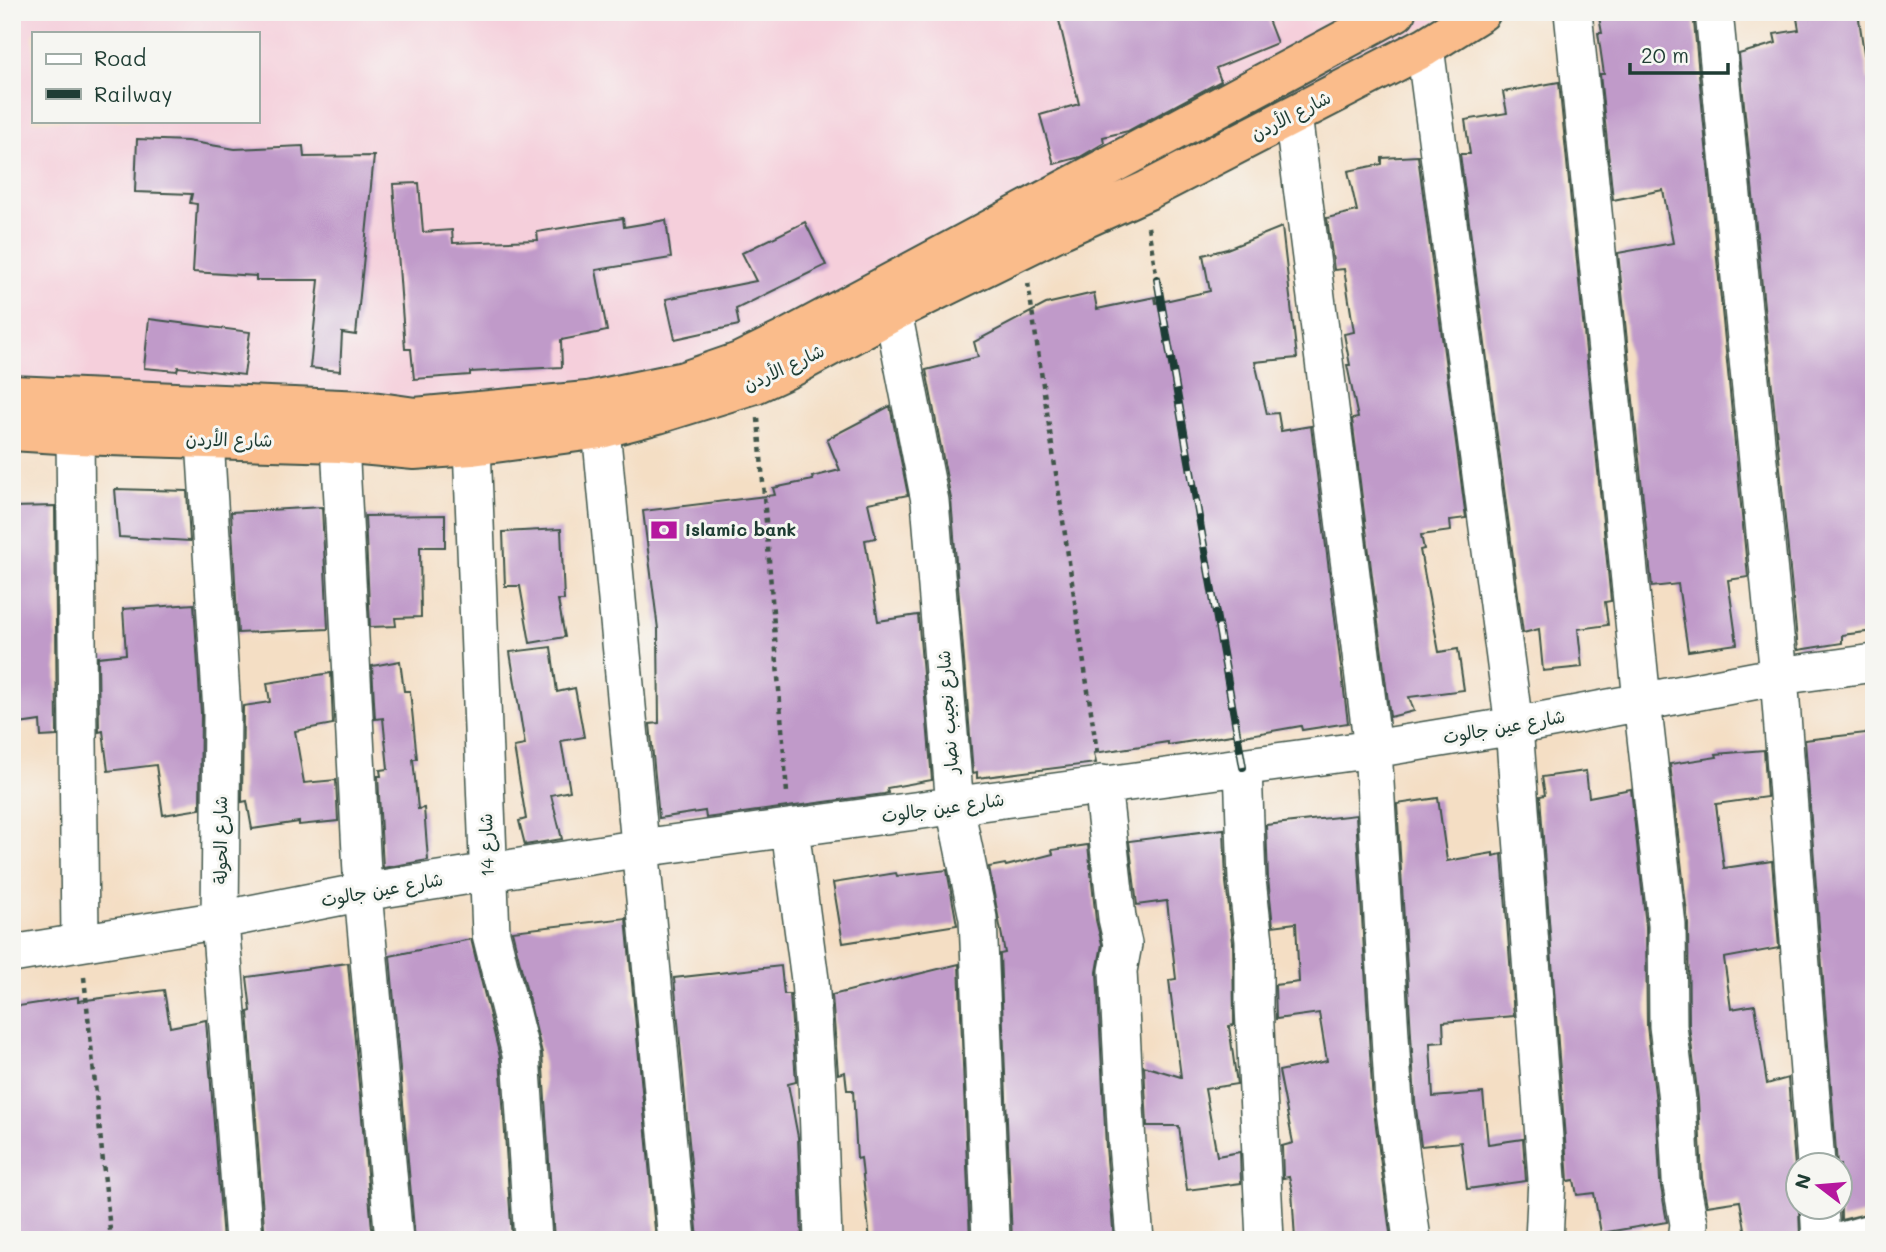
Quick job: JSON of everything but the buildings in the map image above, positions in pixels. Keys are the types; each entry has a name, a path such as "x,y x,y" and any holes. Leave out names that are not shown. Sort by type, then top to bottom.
{"highway":[{"name":"شارع الأردن","path":"12,431 340,443 414,450 471,446 601,429 755,384 893,312 1023,249 1058,212 1134,152 1396,12"},
{"name":"شارع الأردن","path":"12,395 365,410 415,417 587,401 684,381 738,362 1058,212 1145,191 1425,47 1481,12"},
{"path":"1134,152 1145,191"}],"street":[{"path":"1573,12 1667,925 1668,1026 1677,1100 1681,1180 1689,1224 1687,1240"},
{"path":"1714,12 1779,676 1815,1150"},
{"path":"1425,47 1514,726 1547,1179 1544,1240"},
{"path":"1293,115 1373,749 1394,1103 1412,1240"},
{"name":"شارع نجيب نصار","path":"893,312 930,501 955,807 978,918 991,1240"},
{"path":"601,429 677,1240"},
{"path":"75,435 80,941"},
{"name":"شارع الحولة","path":"205,440 222,712 220,920 244,1240"},
{"path":"340,443 363,892 394,1240"},
{"name":"شارع 14","path":"471,446 491,934 521,1054 533,1240"},
{"name":"شارع عين جالوت","path":"12,954 220,920 363,892 641,848 1373,749 1514,726 1779,676 1874,663"},
{"path":"1243,767 1247,880 1254,941 1254,1006 1265,1240"},
{"path":"1102,784 1117,918 1123,944 1118,971 1135,1240"},
{"path":"790,829 810,980 817,1079 822,1240"},
{"path":"1820,1220 1821,1240"},
{"path":"1846,1240 1874,1232"}],"path":[{"path":"1145,191 1243,767"},
{"path":"1023,249 1102,784"},
{"path":"755,384 790,829"},
{"path":"80,941 111,1240"}],"shaded area":[{"path":"12,12 1454,12 835,328 669,432 130,427 12,432"}],"railway":[{"path":"1157,279 1243,767"}],"place":[{"name":"islamic bank","path":"664,530"}]}
